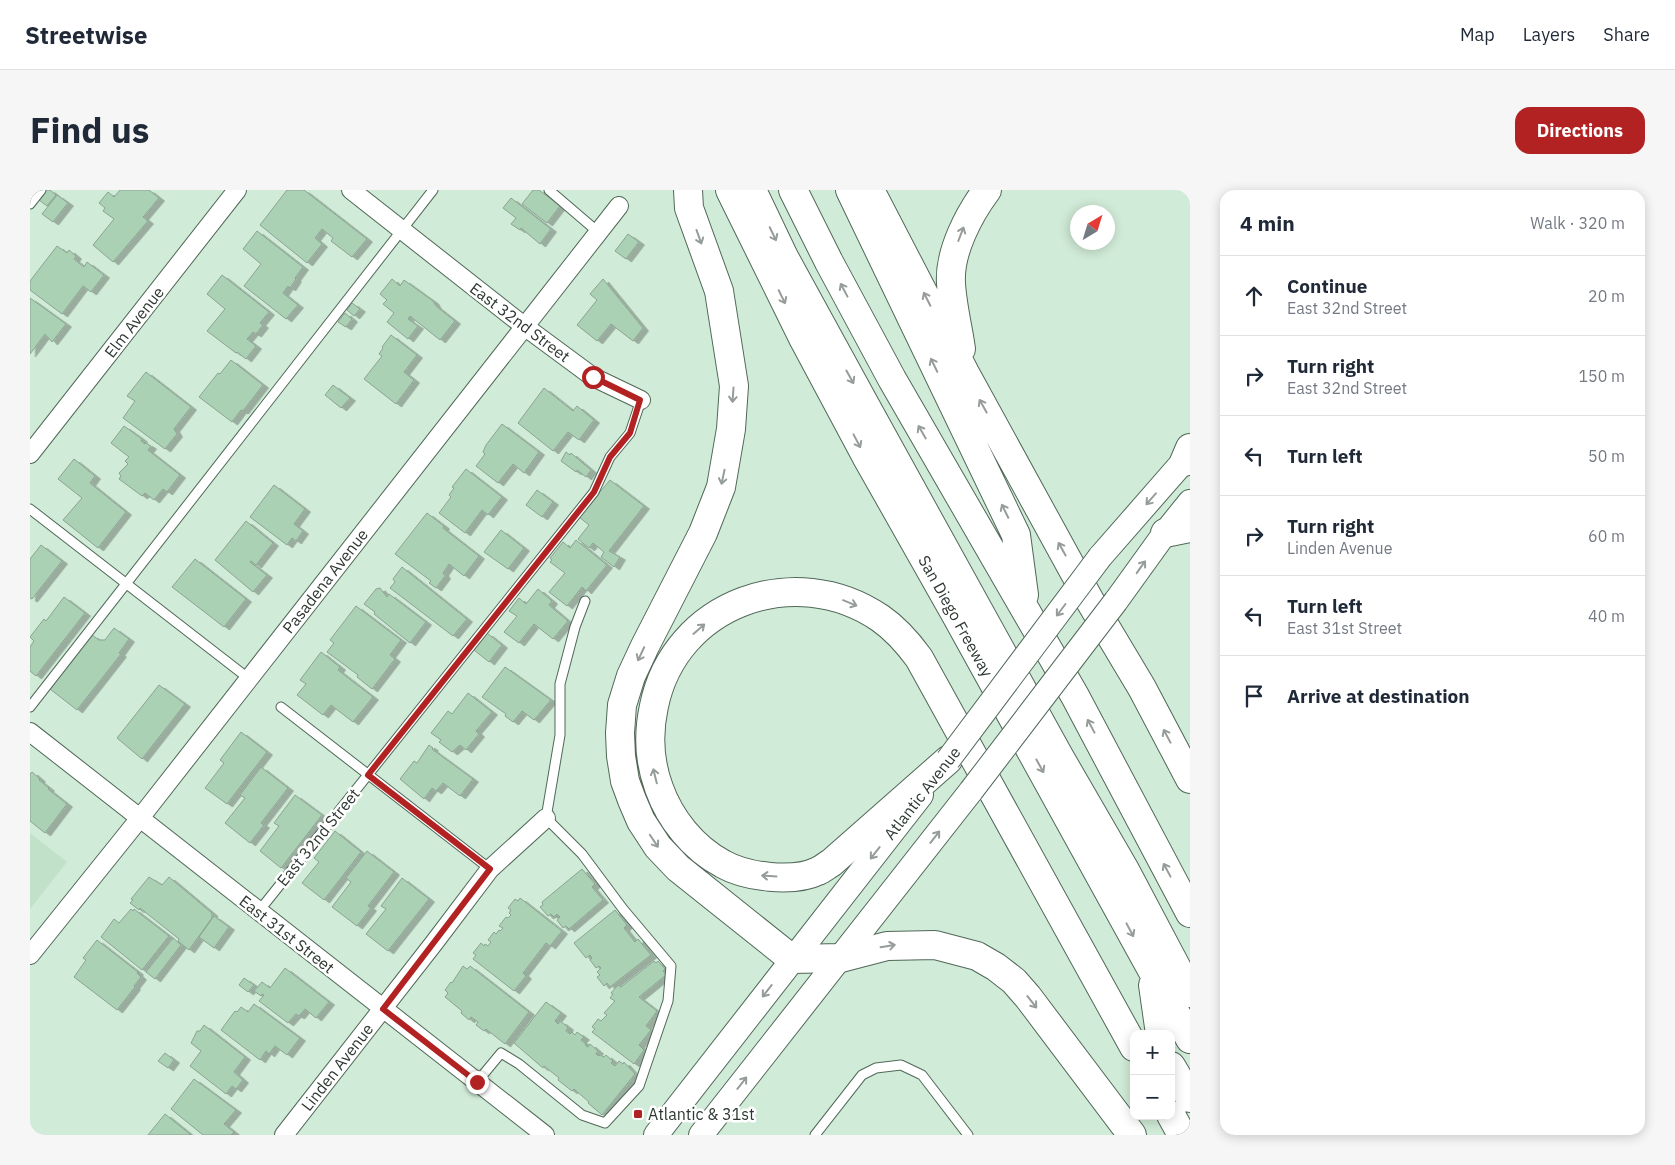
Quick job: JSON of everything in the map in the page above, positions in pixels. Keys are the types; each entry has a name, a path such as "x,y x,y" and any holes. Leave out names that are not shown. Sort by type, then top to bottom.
{"highway":[{"path":"688,190 688,208 719,291 734,386 731,429 720,487 703,533 662,610 631,676 622,705 620,732 625,781 641,821 658,847 678,868 792,959 841,958 887,946 935,945 977,956 996,967 1014,981 1028,997 1132,1135"},
{"name":"San Diego Freeway","path":"730,190 804,340 866,456 1190,1039"},
{"path":"752,190 784,257 859,395 1044,730 1125,870 1190,992"},
{"path":"794,190 829,262 892,379 1075,696 1190,913"},
{"path":"850,190 1016,535 1026,610"},
{"path":"870,190 965,374 1090,601 1142,688 1190,779"},
{"path":"965,374 951,282 960,237 970,214 987,190"},
{"path":"947,474 949,534 1072,751 1190,969"},
{"path":"948,760 831,863 817,872 794,877 752,875 731,869 702,850 689,838 670,811 655,778 650,740 651,719 660,681 668,665 702,625 732,606 762,595 798,591 816,592 850,602 881,618 906,640 919,658 1130,1040"},
{"path":"1150,969 1159,1030"},
{"path":"1175,1073 1190,1098"},
{"path":"1174,1120 1182,1135"}],"main road":[{"name":"Atlantic Avenue","path":"656,1135 948,760 1100,557 1188,455"},
{"path":"701,1135 971,791 1116,601 1177,530 1190,502"}],"street":[{"name":"Elm Avenue","path":"30,454 237,190"},
{"name":"East 32nd Street","path":"351,190 524,326 593,377 640,400"},
{"name":"Pasadena Avenue","path":"30,955 140,818 619,206"},
{"name":"East 31st Street","path":"30,732 545,1135"},
{"name":"Linden Avenue","path":"284,1135 490,869 546,818"}],"lane":[{"path":"30,204 41,190"},
{"path":"30,707 434,190"},
{"path":"549,190 598,232"},
{"name":"East 32nd Street","path":"259,911 594,492 610,457 630,433 640,400"},
{"path":"30,509 248,678"},
{"path":"477,1082 501,1053 519,1064 582,1115 605,1123 639,1086 668,1001 671,966 623,909 582,854 546,818 560,735 560,684 575,627 585,602"},
{"path":"281,707 490,869"},
{"path":"815,1135 862,1075 876,1068 901,1065 922,1075 968,1135"}],"shaded area":[{"path":"30,833 67,862 30,909"}],"building":[{"path":"46,190 50,190 56,195 47,206 39,200"},
{"path":"120,190 149,190 159,198 143,217 148,221 113,262 93,245 114,219 103,211 105,208 99,203 108,192 114,197"},
{"path":"287,190 304,190 367,239 352,257 331,241 333,238 322,229 315,238 322,244 307,263 260,225"},
{"path":"533,190 539,190 560,206 547,223 522,204"},
{"path":"57,195 68,203 53,222 42,214"},
{"path":"511,198 551,229 540,244 521,228 520,230 511,224 516,218 503,208"},
{"path":"257,231 303,267 290,288 288,286 283,293 298,305 286,319 244,286 261,264 243,249"},
{"path":"628,234 639,242 626,259 615,251"},
{"path":"57,246 67,253 69,250 76,256 74,259 84,267 87,262 104,275 91,292 83,286 62,314 30,290 30,281"},
{"path":"222,275 269,312 260,323 263,325 256,334 253,332 247,339 256,346 246,359 207,331 225,309 207,294"},
{"path":"392,279 400,286 404,280 433,301 436,306 455,321 440,340 410,316 408,319 418,326 408,339 387,322 394,313 383,304 387,300 380,294"},
{"path":"603,279 643,328 633,341 611,324 597,341 577,325 597,300 590,294"},
{"path":"30,298 66,324 52,342 45,334 30,354"},
{"path":"352,303 360,309 354,316 347,310"},
{"path":"345,313 352,319 346,327 338,322"},
{"path":"391,335 417,355 404,372 414,380 396,404 364,379 382,356 379,354 382,347"},
{"path":"231,360 263,385 232,422 199,397"},
{"path":"146,372 191,407 174,429 177,434 165,449 123,418 135,401 127,396"},
{"path":"333,385 350,398 341,408 325,395"},
{"path":"544,388 573,411 577,406 594,420 579,440 568,432 553,451 518,423"},
{"path":"502,424 539,452 524,473 513,464 498,483 476,466 485,454 483,452 486,445"},
{"path":"124,426 142,439 141,441 145,444 151,446 148,450 180,475 167,492 163,489 154,500 145,493 142,496 119,479 121,476 119,473 128,464 125,461 129,457 111,443"},
{"path":"566,452 570,455 571,453 591,470 586,477 561,461"},
{"path":"74,459 95,476 90,483 126,512 98,548 63,520 82,498 58,479"},
{"path":"466,469 502,497 488,515 482,510 465,533 439,513 451,497 449,495 454,488 452,487"},
{"path":"610,480 644,506 609,551 620,557 614,567 601,557 604,552 593,543 589,548 578,539 589,525 579,517"},
{"path":"274,485 305,509 294,524 303,531 296,541 292,538 287,545 250,517"},
{"path":"537,490 553,502 542,517 526,505"},
{"path":"427,513 479,556 464,576 449,564 443,573 445,576 436,588 429,583 431,581 395,554"},
{"path":"246,521 273,543 256,565 250,562 267,575 253,592 215,560"},
{"path":"501,530 524,548 508,569 484,552"},
{"path":"576,540 607,565 586,591 582,587 567,606 549,592 565,573 550,562 552,560 550,558 563,542 570,548"},
{"path":"41,545 62,561 32,599 30,598 30,559"},
{"path":"195,559 246,599 224,627 172,587"},
{"path":"402,567 467,619 453,636 390,588 395,582 393,579"},
{"path":"380,588 387,597 389,594 426,622 410,643 364,604 376,589"},
{"path":"538,589 552,601 549,605 568,621 553,639 534,624 519,643 504,632 517,616 509,611 519,598 526,604"},
{"path":"64,597 85,613 36,676 30,671 30,647 34,641 30,637 44,619 46,621"},
{"path":"356,606 401,640 390,655 395,659 372,689 357,677 358,675 327,652 334,643 330,640"},
{"path":"114,628 129,639 119,653 121,654 77,710 50,689 92,635 99,640 105,640"},
{"path":"487,633 502,645 489,662 474,650"},
{"path":"321,652 340,667 338,670 373,697 353,722 331,705 323,715 297,695 306,684 300,680"},
{"path":"505,667 551,700 534,720 522,711 513,722 505,716 506,714 482,697"},
{"path":"159,685 185,704 142,759 117,738"},
{"path":"468,693 492,712 476,731 479,734 466,750 460,745 452,752 439,742 441,740 431,733 448,711 452,714"},
{"path":"241,732 267,752 227,804 205,788 224,763 220,760"},
{"path":"429,745 473,779 460,796 443,783 436,791 432,788 424,799 400,779 414,761 417,763"},
{"path":"261,767 288,788 261,823 264,825 250,843 225,823 245,798 240,795"},
{"path":"32,772 48,789 67,804 45,833 30,821 30,774"},
{"path":"295,795 322,815 281,868 260,851 279,826 274,823"},
{"path":"335,831 361,852 324,900 302,883 319,862 314,858"},
{"path":"367,851 394,872 368,906 371,908 357,926 332,907 351,882 346,878"},
{"path":"582,869 595,884 592,887 603,900 569,929 566,926 563,928 557,920 560,917 557,914 554,917 551,914 548,916 540,907 543,905 542,902"},
{"path":"149,877 162,885 169,877 212,913 212,918 189,950 178,941 179,939 140,908 139,910 130,903 133,900 131,899"},
{"path":"402,878 429,899 388,951 366,934 386,909 381,906"},
{"path":"520,898 562,931 550,946 546,943 523,973 526,976 514,991 473,959 476,955 473,953 481,943 484,946 485,944 488,946 491,942 488,940 494,932 496,934 503,928 499,926 506,917 508,918 511,915 509,913 511,910 508,908 515,899 518,901"},
{"path":"131,909 133,911 134,909 169,936 142,970 101,937 114,919 119,923"},
{"path":"615,910 627,925 624,928 635,942 638,939 651,955 610,987 607,983 604,986 597,977 600,975 597,972 601,968 599,966 596,968 590,960 592,958 590,955 586,958 574,943"},
{"path":"214,916 229,927 214,948 199,937"},
{"path":"173,938 181,945 155,979 146,972"},
{"path":"97,940 138,972 141,977 117,1010 74,977 86,960 83,958"},
{"path":"654,961 656,963 658,961 665,969 663,971 666,975 639,997 657,1011 646,1026 651,1030 639,1045 644,1050 634,1064 592,1032 595,1029 592,1027 598,1019 601,1021 607,1015 604,1013 615,1001 610,998 613,994 611,993 618,985 621,987"},
{"path":"463,966 467,969 470,966 529,1012 505,1044 486,1029 484,1031 476,1025 478,1022 471,1017 469,1020 461,1013 462,1011 445,997 448,993 445,990"},
{"path":"285,968 329,1002 316,1018 305,1009 299,1016 296,1014 288,1023 259,1001 264,995 262,994 261,996 254,991 262,982 270,988"},
{"path":"244,978 254,985 248,992 239,985"},
{"path":"546,1002 561,1013 555,1021 558,1024 560,1021 568,1027 566,1031 570,1034 572,1032 575,1035 577,1032 584,1037 581,1040 585,1045 588,1047 590,1044 598,1051 596,1054 604,1057 606,1055 613,1061 611,1063 615,1066 619,1061 623,1064 624,1062 635,1074 602,1115 574,1089 572,1091 558,1080 559,1078 544,1066 543,1068 514,1043"},
{"path":"254,1004 300,1038 287,1055 275,1046 269,1054 266,1051 260,1060 221,1030 235,1011 237,1012 241,1007 248,1012"},
{"path":"204,1025 245,1057 234,1072 243,1080 236,1089 232,1086 226,1094 190,1066 201,1051 191,1043 197,1031 200,1031"},
{"path":"165,1053 174,1060 168,1068 158,1061"},
{"path":"194,1079 236,1110 224,1124 234,1132 231,1135 203,1135 171,1109"},
{"path":"165,1114 191,1135 148,1135"}],"place":[{"name":"Atlantic & 31st","path":"638,1114"}],"route":[{"path":"477,1082 383,1009 490,869 368,775 594,492 610,457 617,446 630,433 640,400 593,377"}]}
